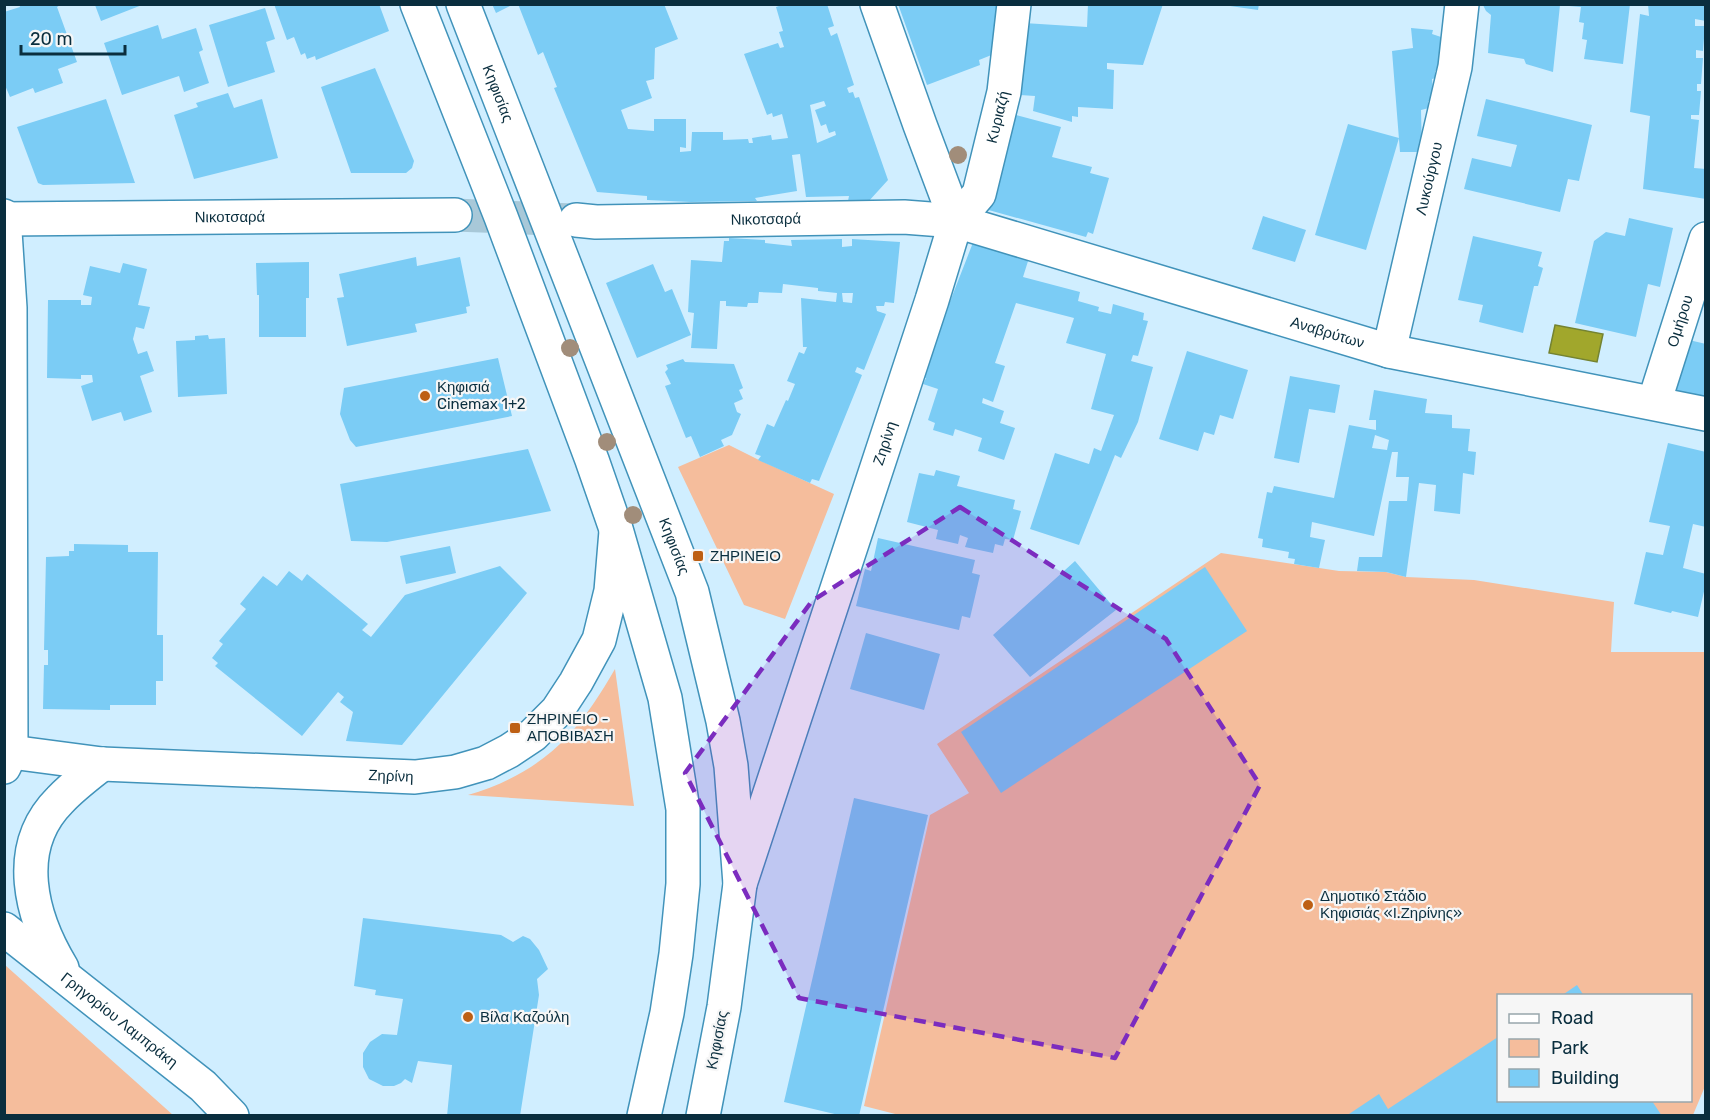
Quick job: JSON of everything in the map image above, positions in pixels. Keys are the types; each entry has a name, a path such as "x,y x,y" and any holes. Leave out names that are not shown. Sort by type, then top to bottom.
{"street":[{"path":"417,4 592,460 616,529 665,698 683,809 683,884 667,1013 644,1116"},
{"name":"Κηφισίας","path":"463,4 692,592 723,721 729,755 740,884 724,1007 703,1116"},
{"path":"877,4 956,221"},
{"name":"Κυριαζή","path":"956,221 979,194 1004,92 1014,4"},
{"name":"Λυκούργου","path":"1389,351 1455,67 1462,4"},
{"name":"Νικοτσαρά","path":"5,218 455,215"},
{"name":"Νικοτσαρά","path":"576,220 596,222 904,217 956,221"},
{"path":"5,218 10,320 8,760"},
{"name":"Ζηρίνη","path":"740,884 956,221"},
{"name":"Αναβρύτων","path":"956,221 1389,351 1706,414"},
{"name":"Ομήρου","path":"1654,403 1706,239"},
{"name":"Ζηρίνη","path":"8,760 415,777 455,772 486,763 509,752 533,735 557,711 576,682 599,640 611,591 616,529"},
{"path":"70,980 39,923 31,882 32,846 41,825 59,801 102,764"},
{"name":"Γρηγορίου Λαμπράκη","path":"4,929 203,1086 232,1116"}],"highlighted area":[{"path":"960,507 1166,639 1260,785 1115,1058 799,998 685,773 812,601"}],"green space":[{"path":"729,445 834,494 785,619 744,605 678,467"},
{"name":"Δημοτικό Στάδιο Κηφισιάς «Ι.Ζηρίνης»","path":"1221,553 1339,571 1386,572 1406,577 1474,580 1614,602 1611,652 1705,652 1706,1084 1693,1115 903,1116 864,1106 930,815 969,793 937,744"},
{"path":"615,669 634,806 468,795 495,786 521,773 557,747 587,713"},
{"path":"5,965 173,1115 5,1115"}],"shaded area":[{"path":"1555,325 1603,334 1597,362 1549,353"}],"building":[{"path":"19,4 62,4 57,7 77,62 58,69 63,83 35,93 33,88 10,97 4,83 4,12 20,7"},
{"path":"274,4 379,4 389,31 316,60 315,56 307,59 305,53 301,55 294,37 287,40"},
{"path":"492,4 514,4 496,13"},
{"path":"518,4 647,4 647,6 664,4 678,39 655,48 654,79 646,81 652,98 621,110 628,129 654,131 654,119 686,119 686,148 680,147 680,152 691,151 692,132 723,132 723,140 748,139 749,143 753,143 752,138 771,135 772,140 788,138 782,114 773,117 772,113 767,115 744,54 778,43 780,48 784,47 779,32 783,31 776,7 785,4 827,4 834,26 828,28 831,36 837,33 854,85 847,88 849,93 853,92 855,98 859,97 888,180 868,202 848,201 849,196 806,197 800,154 792,155 797,191 755,198 757,201 647,200 647,196 597,192 554,88 557,87 543,52 538,55","holes":["824,101 826,106 815,110 821,126 826,124 829,133 835,131 836,135 817,143 810,105"]},
{"path":"898,4 1000,4 999,52 979,60 980,65 927,85"},
{"path":"1088,4 1163,4 1143,65 1107,63 1107,69 1114,70 1113,109 1078,107 1078,117 1072,116 1072,122 1033,111 1035,96 1020,95 1024,23 1087,27"},
{"path":"1231,4 1259,4 1258,10 1230,6"},
{"path":"1569,4 1630,4 1623,64 1584,59 1587,40 1582,39 1584,23 1579,22 1581,7 1569,6"},
{"path":"1648,4 1706,4 1706,21 1695,19 1695,26 1705,26 1703,51 1696,50 1696,58 1703,58 1701,84 1697,84 1697,91 1701,91 1699,115 1691,115 1691,119 1699,120 1694,168 1706,169 1706,199 1643,189 1650,116 1630,112 1640,14 1649,16"},
{"path":"95,5 142,5 101,21"},
{"path":"1483,5 1560,5 1553,72 1526,64 1524,59 1488,53 1491,15"},
{"path":"265,8 275,39 266,42 275,72 228,87 209,25"},
{"path":"158,25 162,39 196,28 203,50 199,52 209,83 184,92 179,76 122,95 104,43"},
{"path":"1411,28 1433,30 1432,34 1441,37 1442,68 1435,71 1436,78 1432,79 1434,100 1428,101 1429,108 1421,110 1422,152 1400,152 1392,51 1413,48"},
{"path":"375,68 414,161 412,168 406,173 351,173 321,87"},
{"path":"228,93 234,108 262,99 278,158 194,179 174,115 198,107 196,103"},
{"path":"106,99 135,183 43,185 38,183 17,127"},
{"path":"1486,99 1592,125 1579,181 1568,179 1560,212 1464,189 1472,158 1511,167 1517,145 1477,136"},
{"path":"1012,114 1061,127 1052,157 1092,167 1090,173 1109,178 1093,234 1088,232 1086,237 985,209"},
{"path":"1348,124 1399,138 1366,250 1315,235"},
{"path":"1263,216 1306,230 1295,262 1252,249"},
{"path":"1629,218 1673,228 1660,287 1648,284 1636,337 1575,323 1594,241 1606,232 1625,236"},
{"path":"1473,236 1542,252 1538,266 1543,268 1538,286 1534,286 1523,333 1479,322 1483,305 1458,300"},
{"path":"729,238 765,240 765,243 792,246 791,240 842,239 842,247 852,246 852,239 900,242 894,303 885,302 884,306 876,306 877,311 886,314 864,370 857,367 855,372 862,375 819,481 812,479 810,483 758,460 761,456 755,454 767,424 774,427 786,400 788,401 795,384 787,381 799,352 804,354 807,347 803,347 801,298 836,302 837,293 818,291 818,288 783,284 782,293 759,292 758,303 748,303 747,307 726,306 726,301 720,301 717,349 691,348 694,313 688,312 691,260 722,262 724,241 729,241","holes":["842,293 853,293 852,303 843,302"]},
{"path":"974,240 1029,258 1023,277 1080,292 1078,301 1099,307 1098,311 1111,314 1113,304 1144,313 1143,320 1148,321 1138,356 1133,355 1131,361 1153,367 1138,422 1121,458 1115,455 1079,545 1030,529 1055,453 1089,464 1094,448 1101,451 1114,415 1091,409 1106,354 1066,343 1074,318 1016,303 995,363 1005,366 993,402 983,398 982,403 1004,411 1000,423 1015,428 1004,460 978,451 982,438 955,429 953,436 933,430 935,423 928,420 938,389 923,384 926,378 921,376"},
{"path":"416,257 417,266 460,257 470,306 466,307 467,313 415,324 417,332 347,346 337,298 344,297 339,274"},
{"path":"309,262 306,337 259,337 256,263"},
{"path":"123,263 147,269 138,305 150,307 144,329 136,327 133,339 138,354 147,351 154,371 140,376 152,412 124,421 121,412 92,421 81,386 93,382 92,375 81,375 81,379 47,378 48,300 81,300 81,305 91,305 92,297 83,295 90,266 120,273"},
{"path":"653,264 665,292 672,289 691,335 637,358 606,283"},
{"path":"208,335 209,339 225,338 227,394 178,397 176,341 195,340 195,336"},
{"path":"1689,340 1706,344 1706,400 1676,392"},
{"path":"1187,351 1248,370 1233,419 1220,415 1214,435 1204,432 1198,451 1159,439"},
{"name":"Κηφισιά Cinemax 1+2","path":"498,358 512,416 356,447 350,440 340,414 344,388"},
{"path":"683,359 685,362 734,364 743,388 739,390 743,399 734,403 737,412 741,414 732,435 721,440 724,446 700,457 691,436 686,438 665,386 671,384 665,372 668,369 666,365"},
{"path":"1290,376 1340,385 1335,413 1309,409 1299,463 1274,458"},
{"path":"1374,390 1427,399 1425,413 1452,415 1452,428 1470,429 1468,451 1476,452 1474,475 1463,473 1460,514 1434,511 1436,485 1419,483 1406,577 1386,572 1357,571 1359,557 1382,557 1389,501 1407,501 1409,477 1396,477 1398,452 1392,452 1374,536 1312,522 1310,537 1325,540 1319,568 1294,564 1295,559 1288,558 1289,552 1262,547 1263,539 1258,538 1267,492 1272,493 1274,486 1334,498 1349,425 1376,430 1376,420 1369,420","holes":["1375,435 1389,440 1387,450 1372,448"]},
{"path":"1668,443 1706,452 1706,527 1693,524 1683,568 1706,574 1698,617 1634,604 1646,552 1663,555 1670,526 1649,522"},
{"path":"528,449 551,511 387,542 351,541 340,484"},
{"path":"936,470 960,476 957,486 1015,500 1013,509 1021,511 1013,540 1005,539 1003,546 995,544 993,553 965,547 968,538 960,535 958,544 936,539 938,530 907,522 919,473 934,476"},
{"path":"878,538 975,560 972,573 980,575 970,618 962,616 959,630 856,606 865,569 871,571"},
{"path":"74,544 128,545 128,552 158,552 157,635 163,635 163,681 156,681 156,705 110,705 110,710 43,709 44,665 48,665 48,650 44,650 46,557 69,556 69,551 74,551"},
{"path":"450,546 456,573 406,584 400,556"},
{"path":"1075,561 1116,610 1030,677 993,635"},
{"path":"500,566 527,593 402,745 346,741 353,712 340,702 344,697 338,692 302,736 215,666 218,663 212,658 223,644 219,641 246,609 240,604 263,576 277,586 289,571 302,581 307,574 368,624 362,630 371,637 405,595"},
{"path":"1205,567 1247,631 1001,793 961,732"},
{"path":"866,633 940,654 924,710 850,689"},
{"path":"854,798 928,815 859,1116 843,1116 784,1102"},
{"name":"Βίλα Καζούλη","path":"363,918 501,935 513,942 523,936 530,939 539,950 548,969 537,979 539,995 520,1116 447,1116 452,1065 418,1061 412,1083 405,1079 394,1086 383,1086 369,1079 363,1067 363,1053 370,1042 382,1034 397,1035 403,999 375,995 376,990 354,986"},
{"path":"1577,985 1583,994 1564,994"},
{"path":"1497,1038 1497,1102 1653,1102 1662,1116 1346,1116 1379,1094 1388,1109"}],"tunnel":[{"path":"455,215 574,220"}],"place":[{"name":"Κηφισιά Cinemax 1+2","path":"425,396"},
{"name":"ΖΗΡΙΝΕΙΟ","path":"698,556"},
{"name":"ΖΗΡΙΝΕΙΟ - ΑΠΟΒΙΒΑΣΗ","path":"515,728"},
{"name":"Δημοτικό Στάδιο Κηφισιάς «Ι.Ζηρίνης»","path":"1308,905"},
{"name":"Βίλα Καζούλη","path":"468,1017"}]}
